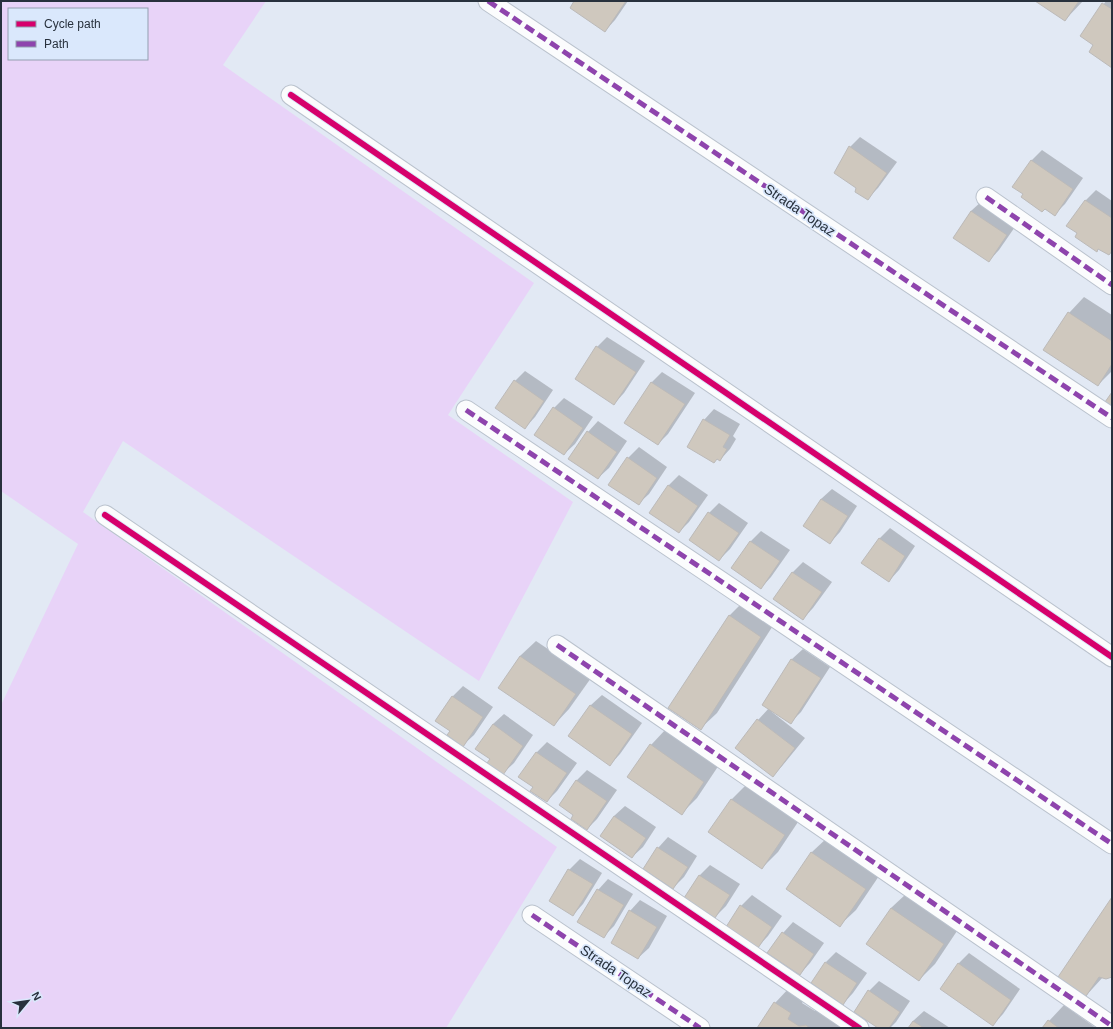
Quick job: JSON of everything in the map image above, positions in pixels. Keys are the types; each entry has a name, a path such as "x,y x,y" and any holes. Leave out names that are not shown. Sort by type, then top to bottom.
{"street":[{"name":"Strada Topaz","path":"488,1 1112,418"},
{"path":"291,95 1112,657"},
{"path":"986,197 1112,285"},
{"path":"466,410 1112,844"},
{"path":"105,515 859,1028"},
{"path":"557,645 1112,1026"},
{"name":"Strada Topaz","path":"532,915 700,1028"}],"shaded area":[{"path":"1,1 266,1 223,65 534,283 448,415 573,502 479,681 123,441 83,512 557,847 446,1028 1,1028 1,705 78,544 1,491"}],"building":[{"path":"574,1 626,1 605,32 570,8"},
{"path":"1035,1 1079,1 1065,21"},
{"path":"1102,3 1112,9 1112,68 1089,52 1093,45 1080,36"},
{"path":"849,146 887,173 868,200 855,192 856,188 834,173"},
{"path":"1031,160 1073,189 1055,216 1045,209 1042,212 1021,197 1023,194 1012,187"},
{"path":"1085,200 1112,218 1112,251 1109,255 1098,249 1097,252 1075,237 1077,233 1066,226"},
{"path":"971,211 1007,235 989,262 953,238"},
{"path":"1068,312 1112,341 1112,364 1098,386 1043,350"},
{"path":"596,346 636,372 614,405 575,379"},
{"path":"514,380 544,401 525,429 495,408"},
{"path":"651,382 685,404 658,445 624,423"},
{"path":"1112,392 1112,407 1105,402"},
{"path":"553,407 583,428 564,455 534,435"},
{"path":"703,419 730,435 723,447 727,449 720,461 717,459 714,463 687,447"},
{"path":"587,431 617,452 598,479 568,459"},
{"path":"627,457 657,478 639,505 608,485"},
{"path":"668,485 698,506 679,533 649,513"},
{"path":"821,499 848,516 830,544 803,526"},
{"path":"708,512 739,533 719,561 689,540"},
{"path":"879,538 905,556 889,582 861,563"},
{"path":"750,541 780,561 761,589 731,568"},
{"path":"792,572 822,592 803,620 773,599"},
{"path":"729,615 761,637 701,730 668,708"},
{"path":"520,656 576,694 554,726 498,688"},
{"path":"791,659 821,678 791,724 762,705"},
{"path":"452,696 483,717 463,747 447,735 450,731 435,721"},
{"path":"590,705 632,734 610,766 568,736"},
{"path":"757,719 795,748 773,777 735,748"},
{"path":"493,724 523,746 503,775 487,763 490,759 475,749"},
{"path":"650,744 704,782 682,815 627,777"},
{"path":"536,752 567,773 547,802 530,791 533,787 518,777"},
{"path":"576,780 607,801 587,830 571,819 573,815 559,805"},
{"path":"731,799 785,835 762,869 708,832"},
{"path":"614,816 646,838 632,858 600,836"},
{"path":"657,847 688,867 673,889 643,869"},
{"path":"811,852 866,889 840,927 786,889"},
{"path":"568,869 593,884 573,916 549,901"},
{"path":"699,875 730,895 715,918 684,898"},
{"path":"597,889 624,905 604,938 577,922"},
{"path":"1112,897 1112,977 1106,979 1099,977 1084,999 1056,980"},
{"path":"740,905 772,927 758,948 726,927"},
{"path":"891,908 944,944 919,981 866,944"},
{"path":"629,910 657,927 638,959 611,943"},
{"path":"782,932 814,954 800,975 767,953"},
{"path":"825,962 857,983 843,1005 811,983"},
{"path":"958,963 1011,1000 993,1026 940,989"},
{"path":"868,990 900,1012 889,1028 878,1028 854,1012"},
{"path":"774,1002 791,1013 788,1019 799,1026 806,1025 810,1028 757,1028"},
{"path":"1048,1020 1059,1028 1042,1028"},
{"path":"913,1021 924,1028 908,1028"}],"marked path":[{"path":"488,1 1112,418"},
{"path":"986,197 1112,285"},
{"path":"466,410 1112,844"},
{"path":"557,645 1112,1026"},
{"path":"532,915 700,1028"}],"cycle path":[{"path":"291,95 1112,657"},
{"path":"105,515 859,1028"}]}
